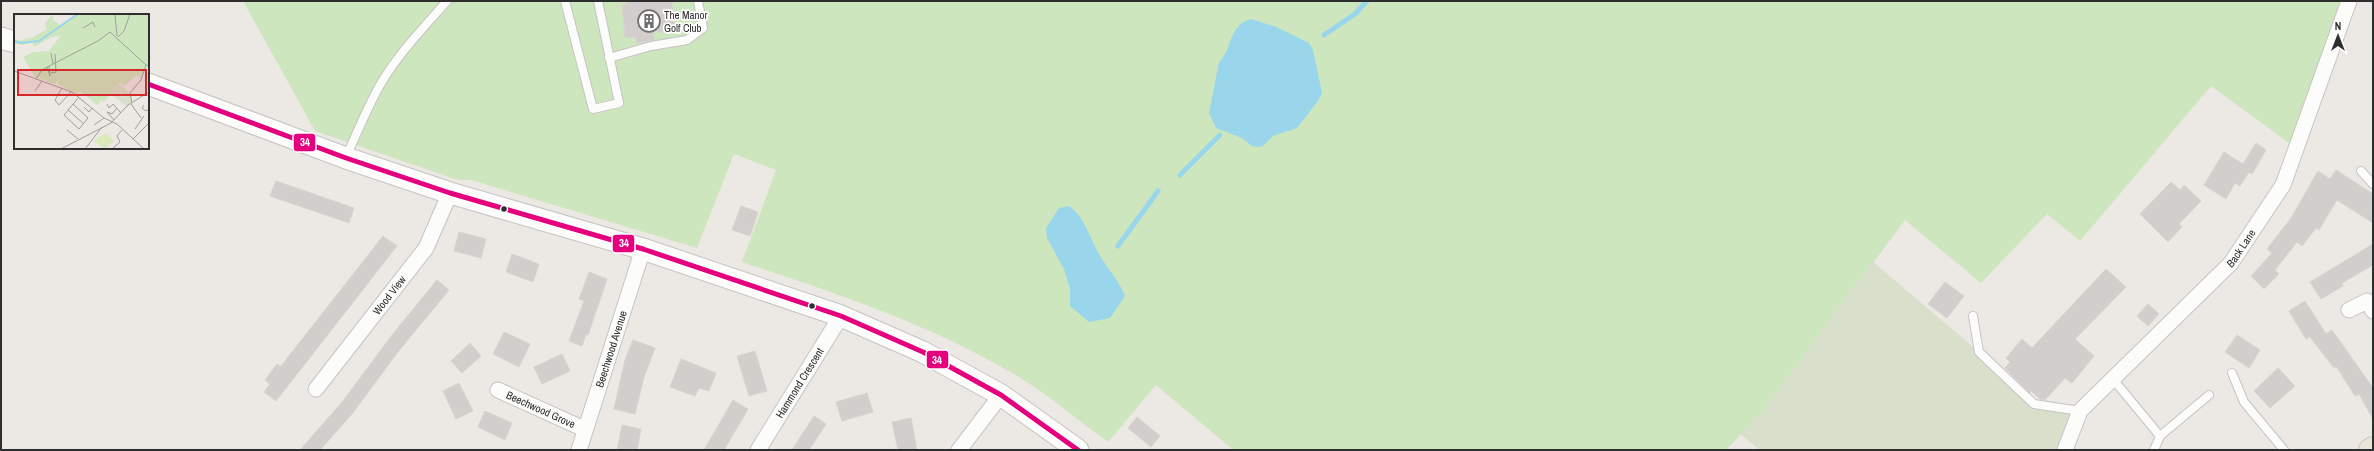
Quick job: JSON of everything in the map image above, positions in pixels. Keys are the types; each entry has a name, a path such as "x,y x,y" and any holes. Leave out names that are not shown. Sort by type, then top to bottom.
{"main road":[{"path":"1,38 14,42"},
{"path":"149,84 346,158 450,193 643,249 840,316 923,352 1001,395 1078,450"}],"street":[{"name":"Back Lane","path":"2065,450 2080,411 2112,378 2232,263 2283,185 2349,1"},
{"name":"Wood View","path":"316,389 426,248 450,193"},
{"name":"Beechwood Avenue","path":"579,450 584,429 643,249"},
{"path":"2349,310 2371,303"},
{"name":"Hammond Crescent","path":"758,450 840,316"},
{"name":"Beechwood Grove","path":"498,390 584,429"},
{"path":"959,450 1001,395"}],"lane":[{"path":"346,158 368,108 381,84 419,32 447,1"},
{"path":"565,1 593,109 619,103 598,1"},
{"path":"609,58 651,46 687,40 703,28 698,1"},
{"path":"2361,171 2373,184"},
{"path":"1974,316 1979,352 2034,404 2080,411"},
{"path":"2232,372 2244,402 2284,450"},
{"path":"2112,378 2160,436"},
{"path":"2154,450 2160,436 2209,395"}],"green space":[{"path":"243,1 2346,1 2289,143 2211,86 2080,241 2047,214 1981,283 1905,220 1763,411 1726,450 1233,450 1156,385 1108,442 1026,381 948,339 847,298 742,262 776,170 734,154 697,248 471,180 458,180 315,131"},
{"path":"1872,261 1979,352 2034,404 2080,411 2065,450 1760,450 1740,434 1763,411"}],"water":[{"path":"1251,19 1274,26 1309,43 1313,50 1322,93 1318,101 1297,128 1273,136 1263,146 1259,147 1252,146 1242,138 1216,128 1209,113 1219,62 1227,51 1234,32 1238,26"},
{"path":"1069,206 1083,222 1099,254 1119,284 1125,296 1110,318 1089,322 1070,306 1070,289 1064,269 1047,238 1046,228 1059,208"}],"building":[{"name":"The Manor Golf Club","path":"627,1 672,1 675,30 653,32 654,40 637,43 636,37 625,38 622,5 627,4"},
{"path":"2256,143 2266,150 2252,174 2249,172 2240,186 2235,183 2226,199 2204,185 2224,152 2243,164"},
{"path":"2336,170 2373,194 2373,223 2337,200 2319,230 2316,228 2302,246 2297,242 2275,270 2279,274 2264,289 2251,276 2272,253 2267,249 2291,218 2318,171 2330,179"},
{"path":"276,181 354,208 349,223 270,196"},
{"path":"2171,182 2180,190 2184,185 2201,201 2179,224 2182,227 2168,242 2140,214"},
{"path":"741,206 758,212 750,236 732,230"},
{"path":"459,232 486,239 481,258 454,251"},
{"path":"383,236 397,246 276,401 264,392 270,384 265,380 277,364 281,366"},
{"path":"2373,244 2373,265 2342,283 2343,286 2321,299 2310,282"},
{"path":"512,254 539,264 533,282 506,272"},
{"path":"2106,269 2126,287 2075,339 2094,356 2072,383 2065,378 2045,400 2040,399 2031,391 2030,393 2005,368 2010,362 2006,358 2022,339 2032,348"},
{"path":"589,272 607,279 588,335 586,334 582,346 569,341 584,301 579,299"},
{"path":"437,280 449,290 397,353 352,414 320,450 300,450 343,401 392,335"},
{"path":"1945,282 1964,296 1947,318 1928,304"},
{"path":"2305,301 2326,334 2332,330 2373,388 2373,419 2359,394 2355,396 2336,366 2334,368 2310,337 2306,339 2289,311"},
{"path":"2148,304 2159,314 2148,326 2137,316"},
{"path":"504,332 530,344 519,367 493,354"},
{"path":"2237,335 2260,350 2249,368 2225,352"},
{"path":"633,340 655,348 644,377 635,414 614,409 625,360"},
{"path":"470,343 481,356 462,373 451,361"},
{"path":"755,351 767,391 749,396 737,356"},
{"path":"562,354 570,371 542,384 534,367"},
{"path":"681,359 716,373 709,391 699,388 695,396 670,387"},
{"path":"2278,368 2295,386 2270,408 2254,391"},
{"path":"459,383 473,411 456,419 443,391"},
{"path":"867,393 873,412 842,421 836,402"},
{"path":"733,400 748,409 724,450 704,450"},
{"path":"485,411 512,423 505,440 478,427"},
{"path":"814,416 826,424 809,450 792,450"},
{"path":"1137,417 1160,436 1151,447 1128,428"},
{"path":"911,418 917,450 898,450 892,422"},
{"path":"622,425 641,429 637,450 617,450"}],"waterway":[{"path":"1324,35 1355,14 1367,1"},
{"path":"1180,175 1220,135"},
{"path":"1118,246 1158,191"}],"transit line":[{"name":"34","path":"149,84 346,158 450,193 643,249 841,316 923,352 1001,395 1078,450"}],"place":[{"name":"The Manor Golf Club","path":"649,21"}]}
